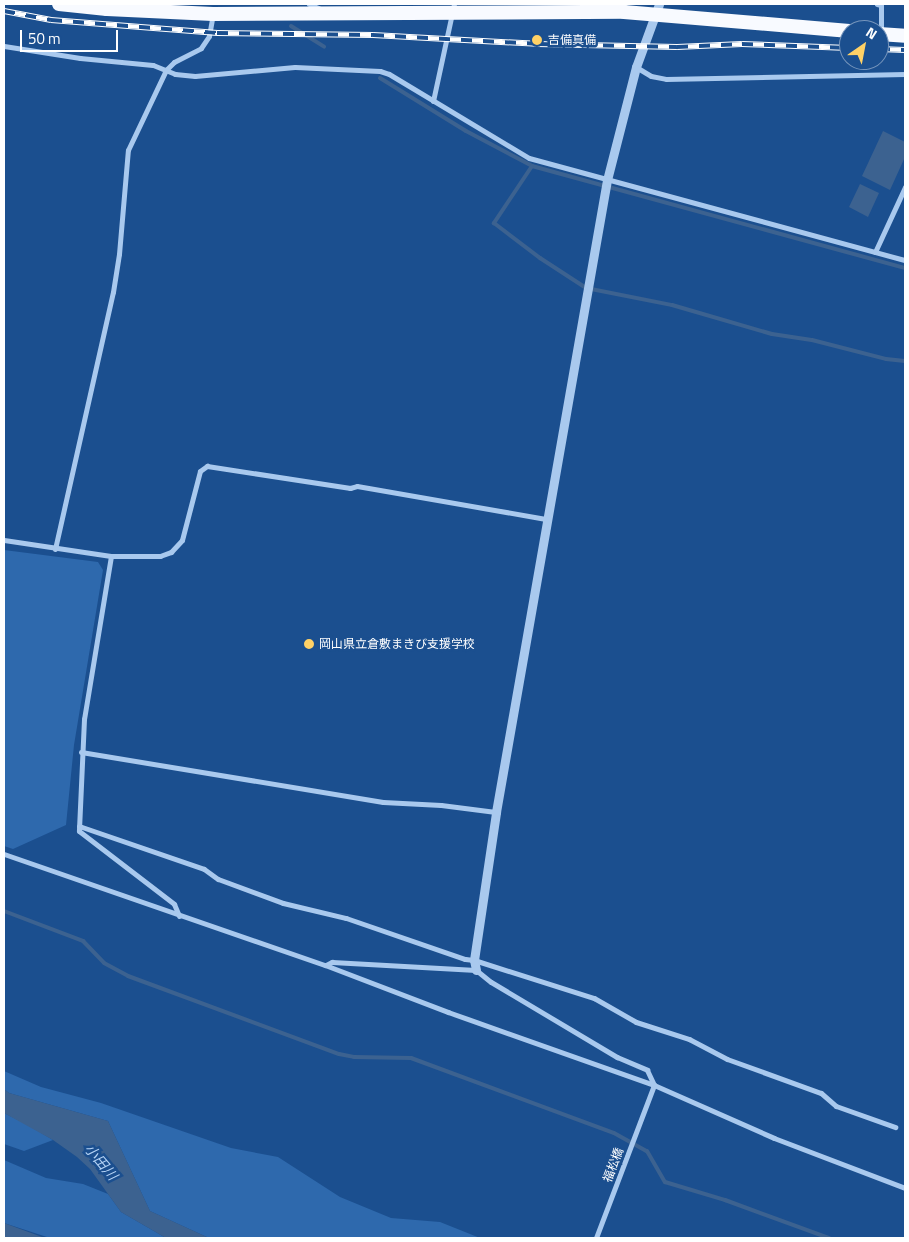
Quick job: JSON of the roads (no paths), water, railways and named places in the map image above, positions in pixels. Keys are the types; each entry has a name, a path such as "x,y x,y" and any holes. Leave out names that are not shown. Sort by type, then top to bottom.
{"highway":[{"path":"59,4 144,12 213,14 328,14 453,8 624,12 658,9 839,30"},
{"path":"889,35 905,36"}],"street":[{"path":"309,4 328,14"},
{"path":"877,4 881,5 880,20"},
{"path":"433,100 453,8"},
{"path":"476,970 474,960 496,812 606,184 636,67 658,9"},
{"path":"55,549 113,292 119,254 128,150 166,70 174,62 201,48 209,36 213,14"},
{"path":"4,46 80,58 152,65 195,76 295,67 380,71 389,74 529,158 606,184 905,260"},
{"path":"636,67 651,76 666,79 905,74"},
{"path":"876,252 905,187"},
{"path":"4,540 111,556 160,556 172,552 182,540 200,471 207,466 350,488 358,486 547,519"},
{"path":"111,556 84,719 79,831 174,904 179,916"},
{"path":"82,752 383,802 441,805 496,812"},
{"path":"79,826 204,869 218,879 283,903 346,918 465,960 474,960 594,998 636,1022 689,1039 727,1059 821,1093 836,1106 895,1127"},
{"path":"4,854 179,916 326,965 448,1012 654,1085 774,1138 905,1188"},
{"path":"326,965 332,962 476,970 491,982 617,1057 647,1070 654,1085"},
{"name":"福松橋","path":"596,1238 654,1085"}],"water":[{"path":"883,131 905,142 905,157 890,190 862,176"},
{"path":"860,184 879,193 868,217 849,207"},
{"name":"小田川","path":"4,1089 9,1093 108,1121 150,1211 209,1238 166,1238 121,1212 90,1169 77,1157 53,1140 4,1113"},
{"path":"4,1223 42,1237 50,1238 4,1238"}],"waterway":[{"path":"291,26 324,47"},
{"path":"380,78 466,131 532,166 905,268"},
{"path":"532,166 494,223 540,258 586,288 672,305 772,334 812,340 886,359 905,361"},
{"path":"4,911 83,941 104,963 128,976 339,1054 354,1057 411,1058 614,1133 647,1151 665,1182 725,1200 829,1238"}],"railway":[{"path":"4,11 51,20 217,33 373,35 537,44 677,47 742,44 839,48"},
{"path":"889,49 905,50"}],"place":[{"name":"吉備真備","path":"537,40"},
{"name":"岡山県立倉敷まきび支援学校","path":"309,644"}]}
